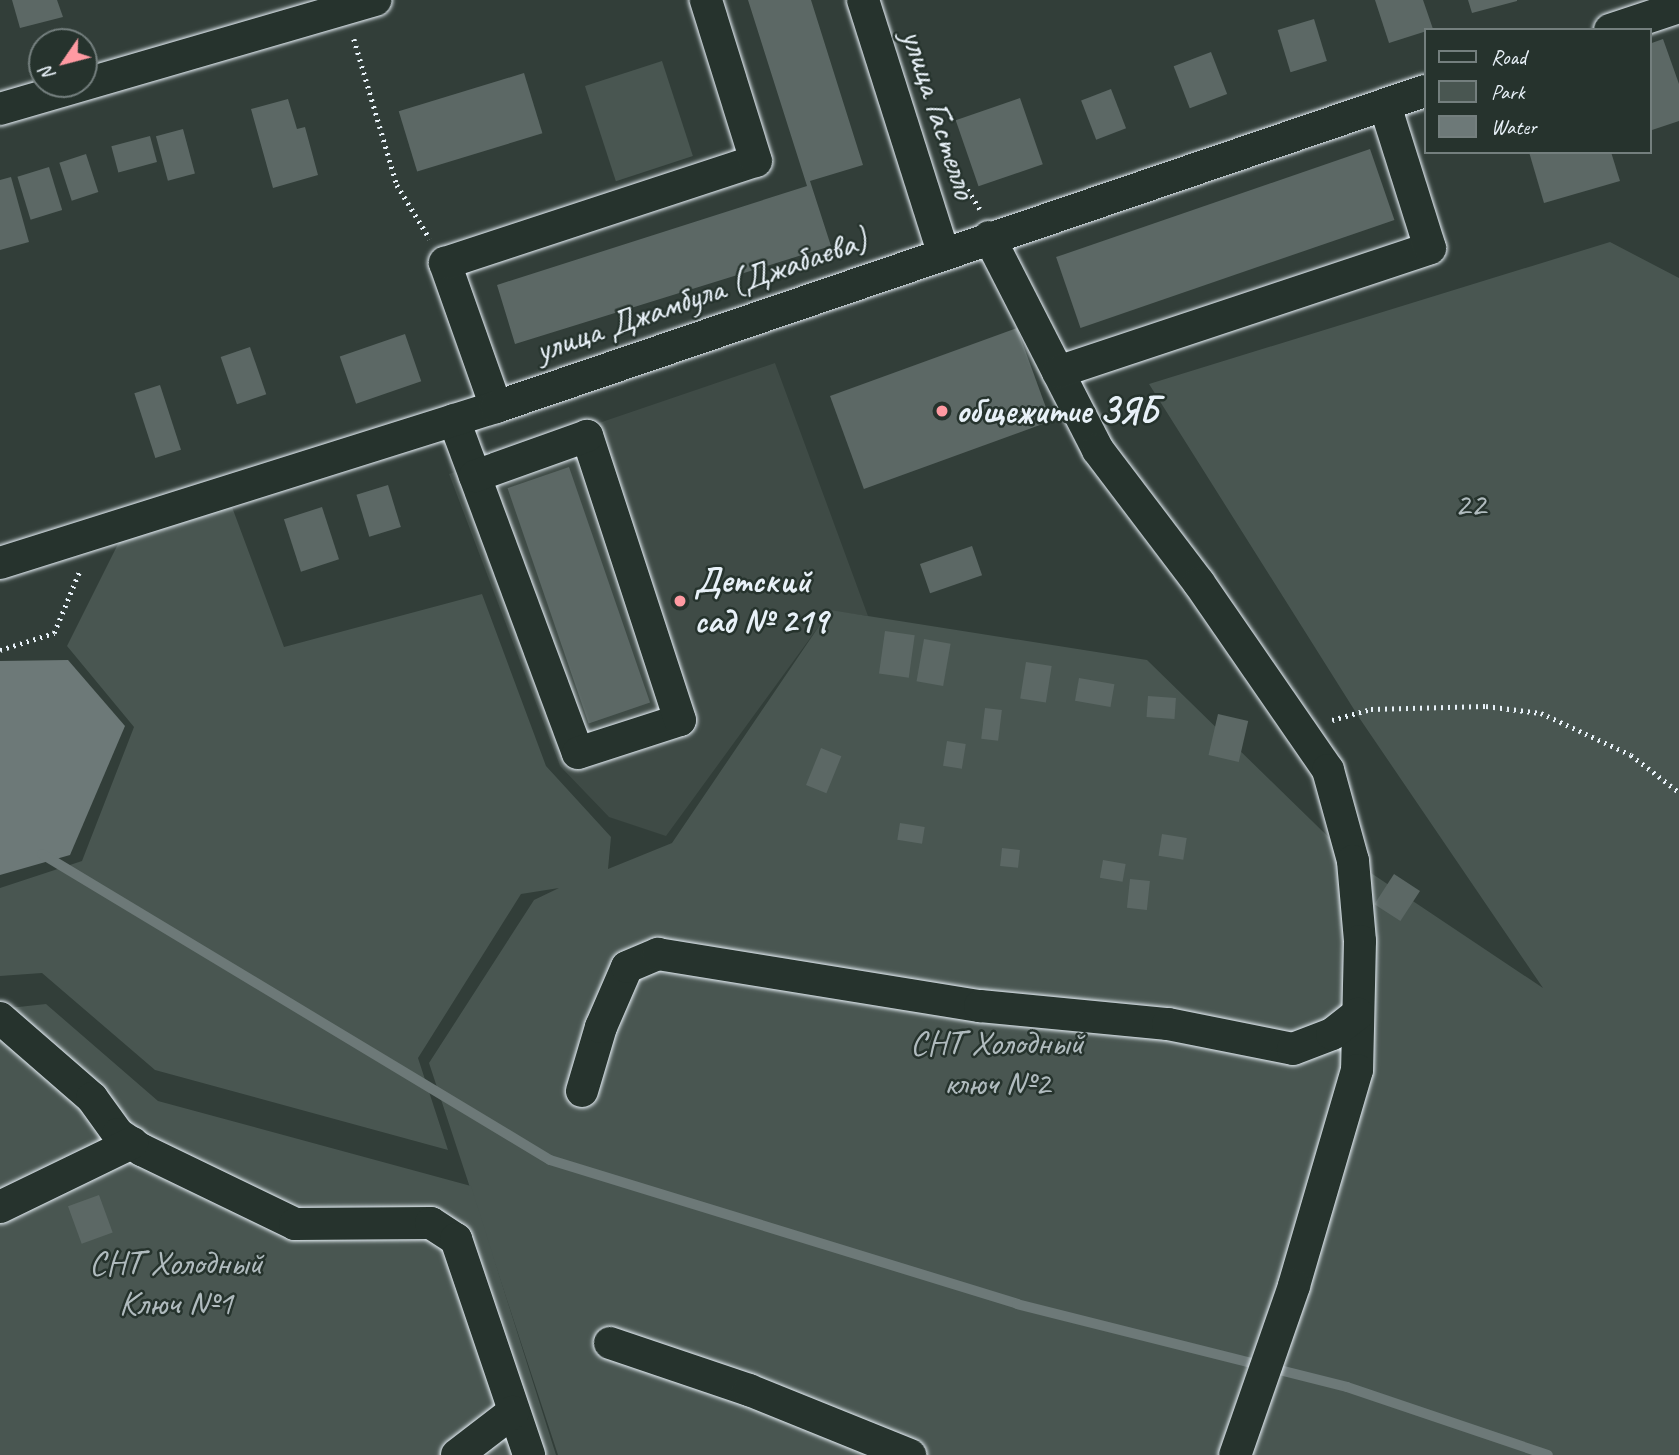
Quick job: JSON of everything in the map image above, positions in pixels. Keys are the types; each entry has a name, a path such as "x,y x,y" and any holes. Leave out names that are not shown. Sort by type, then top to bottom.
{"street":[{"path":"0,109 376,0"},
{"path":"496,407 445,263 756,161 706,0"},
{"name":"улица Гастелло","path":"863,0 943,252"},
{"path":"1616,28 1679,7"},
{"name":"улица Джамбула (Джабаева)","path":"0,563 97,530 496,407 943,252 1424,91"},
{"path":"1058,372 1430,248 1385,105"},
{"path":"989,237 1098,450 1199,583 1328,770 1353,860 1360,941 1357,1070 1294,1286 1236,1455"},
{"path":"454,420 578,753 680,720 587,436 475,476"},
{"path":"582,1091 601,1027 627,967 658,954 980,1006 1168,1024 1293,1049 1332,1034 1358,1014"},
{"path":"0,1017 92,1098 118,1134 295,1224 431,1223 456,1239 529,1455"},
{"path":"0,1208 132,1143"},
{"path":"610,1343 749,1390 910,1455"},
{"path":"457,1455 513,1412"}],"path":[{"path":"345,9 397,185 445,263"},
{"path":"0,650 54,633 97,530"},
{"path":"1301,729 1371,709 1486,706 1541,713 1631,755 1679,792"}],"shaded area":[{"name":"Детский сад № 219","path":"775,363 868,616 830,611 666,836 609,817 560,766 449,474"}],"green space":[{"path":"662,61 693,156 616,181 585,86"},
{"name":"СНТ Холодный ключ №2","path":"1610,242 1679,278 1679,1455 558,1455 429,1063 534,900 559,888 521,894 418,1058 448,1150 155,1070 42,973 0,976 0,888 82,861 134,727 67,646 122,536 232,507 284,647 482,594 546,766 611,837 608,869 672,843 830,610 1147,660 1353,861 1543,988 1360,719 1149,384"},
{"name":"СНТ Холодный Ключ №1","path":"46,1004 158,1101 471,1186 556,1455 0,1455 0,1009"}],"water":[{"path":"68,660 125,726 70,855 0,875 0,661"}],"building":[{"path":"12,0 57,0 63,17 20,28"},
{"path":"748,0 811,0 863,165 810,181 831,246 515,344 497,285 807,186"},
{"path":"1375,0 1423,0 1433,28 1424,28 1424,32 1389,43"},
{"path":"1468,0 1517,0 1517,1 1472,13"},
{"path":"1314,19 1327,61 1291,72 1278,30"},
{"path":"1663,39 1679,84 1679,121 1651,130 1651,43"},
{"path":"1211,52 1227,94 1190,108 1174,66"},
{"path":"524,73 542,133 417,172 399,111"},
{"path":"1111,89 1126,128 1096,140 1081,100"},
{"path":"1020,98 1043,164 978,186 956,120"},
{"path":"288,99 297,129 305,127 318,175 273,188 251,109"},
{"path":"183,129 195,173 168,181 156,136"},
{"path":"150,136 157,162 118,172 111,146"},
{"path":"1370,149 1394,220 1081,328 1056,257"},
{"path":"86,154 98,192 72,201 59,163"},
{"path":"1530,154 1612,154 1620,181 1544,203"},
{"path":"49,167 62,210 31,220 17,177"},
{"path":"11,177 29,242 0,250 0,180"},
{"name":"общежитие ЗЯБ","path":"1017,328 1051,421 864,489 830,396"},
{"path":"405,334 421,381 356,404 340,356"},
{"path":"250,347 266,394 237,404 221,357"},
{"path":"160,385 181,450 155,458 134,393"},
{"path":"569,467 650,702 589,724 508,488"},
{"path":"388,485 401,527 369,537 356,495"},
{"path":"322,507 339,559 301,572 284,519"},
{"path":"972,546 982,575 930,593 920,564"},
{"path":"885,631 915,635 909,678 879,674"},
{"path":"924,639 951,644 943,686 917,681"},
{"path":"1026,662 1052,666 1046,703 1020,699"},
{"path":"1079,678 1114,684 1110,707 1075,701"},
{"path":"1148,696 1176,698 1174,719 1147,717"},
{"path":"985,708 1002,710 998,741 981,739"},
{"path":"1218,714 1248,721 1239,762 1209,755"},
{"path":"947,741 966,744 962,769 943,766"},
{"path":"821,748 841,756 826,793 806,785"},
{"path":"900,823 925,827 922,844 897,840"},
{"path":"1162,834 1187,838 1183,860 1159,856"},
{"path":"1002,848 1020,850 1018,868 1000,866"},
{"path":"1103,860 1126,864 1123,882 1100,878"},
{"path":"1394,874 1420,891 1400,921 1374,904"},
{"path":"1130,879 1150,881 1147,910 1127,908"},
{"path":"99,1195 113,1233 82,1244 68,1206"}],"waterway":[{"path":"42,854 550,1160 1017,1304 1347,1387 1548,1455"}],"place":[{"name":"общежитие ЗЯБ","path":"942,411"},
{"name":"Детский сад № 219","path":"680,601"}],"park label":[{"name":"22","path":"1470,504"}]}
